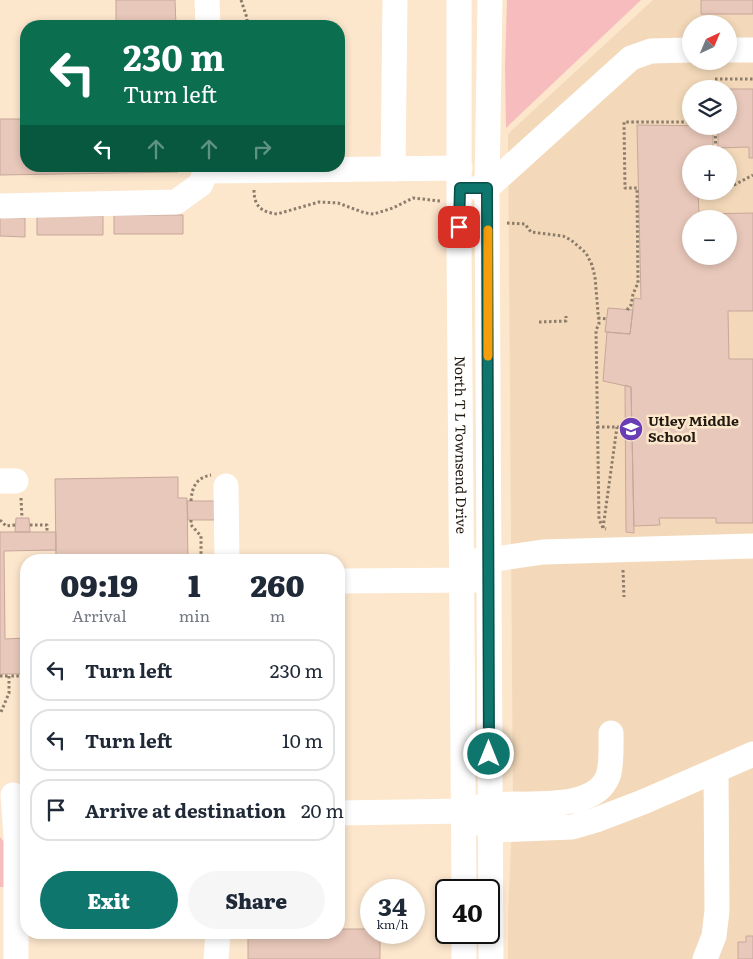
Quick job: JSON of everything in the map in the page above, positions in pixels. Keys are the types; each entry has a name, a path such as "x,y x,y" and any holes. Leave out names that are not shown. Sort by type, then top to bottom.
{"street":[{"path":"208,0 208,20"},
{"path":"393,169 395,0"},
{"name":"North T L Townsend Drive","path":"460,0 455,186 464,879"},
{"name":"North T L Townsend Drive","path":"490,0 487,188 491,959"},
{"path":"345,169 393,169 455,186 487,188 631,58 651,51 682,50"},
{"path":"738,50 753,50"},
{"path":"0,206 176,202 201,184 206,172"},
{"path":"220,480 226,554"},
{"path":"345,580 461,570 489,570 543,552 753,546"},
{"path":"345,813 464,811 490,805 547,804 575,800 600,787 608,776 611,733"},
{"path":"464,811 491,830 572,827 643,802 753,754"},
{"path":"705,959 714,936 717,910 716,771"},
{"path":"608,776 622,795 643,802"},
{"path":"13,810 16,836 16,959"},
{"path":"216,959 217,939"},
{"path":"464,944 464,959"}],"path":[{"path":"241,0 246,20"},
{"path":"715,80 753,79"},
{"path":"627,310 631,305 632,294 638,282 637,188 624,188 624,122 682,122"},
{"path":"737,183 753,175"},
{"path":"254,185 254,201 256,205 272,214 319,202 338,203 365,213 374,214 394,208 413,198 455,186"},
{"path":"502,223 525,224 531,232 563,236 586,253 594,271 599,324 596,330 599,519 603,528 612,533"},
{"path":"539,322 566,322 566,316"},
{"path":"598,316 607,319"},
{"path":"597,427 627,427"},
{"path":"603,528 617,427"},
{"path":"191,501 192,490 200,478 220,480"},
{"path":"0,520 6,526 16,526"},
{"path":"191,520 192,525 201,536 201,554"},
{"path":"30,525 47,525 47,532"},
{"path":"624,566 624,597"},
{"path":"0,676 20,676"},
{"path":"1,712 9,693 9,676"}],"shaded area":[{"path":"507,0 641,0 506,128"},
{"name":"Utley Middle School","path":"653,0 753,0 753,959 508,959 513,802 508,134"},
{"path":"0,837 5,843 6,887 0,887"}],"building":[{"path":"116,0 175,0 176,20 116,20"},
{"path":"701,0 753,0 753,14 701,14"},
{"path":"737,89 753,89 753,158 749,158 749,147 718,145 718,135 737,135"},
{"path":"0,119 20,119 20,172 178,172 0,175"},
{"path":"637,125 682,126 682,135 713,135 713,145 682,145 682,200 698,200 699,210 682,210 682,265 737,265 737,213 753,213 753,311 728,311 729,359 753,359 753,523 716,523 716,518 659,518 660,525 634,526 631,387 603,381 607,332 630,334 634,298 641,299"},
{"path":"114,215 183,215 183,234 114,234"},
{"path":"37,216 103,216 103,235 37,235"},
{"path":"0,217 25,218 25,237 0,236"},
{"path":"608,308 633,310 630,334 605,332"},
{"path":"625,385 631,387 634,533 626,532"},
{"path":"178,477 178,498 187,498 188,554 56,554 55,479"},
{"path":"187,501 217,501 217,520 188,520"},
{"path":"16,518 29,518 30,532 15,532"},
{"path":"0,532 56,532 56,550 4,551 5,639 20,638 20,674 0,674"},
{"path":"345,929 360,929 360,944 380,944 380,959 248,959 248,939 345,939"},
{"path":"746,936 753,936 753,959 738,959 738,942 746,942"}],"slow traffic":[{"path":"488,230 488,356"}],"place":[{"name":"Utley Middle School","path":"631,429"}],"route":[{"path":"459,227 460,188 487,188 489,754"}]}
